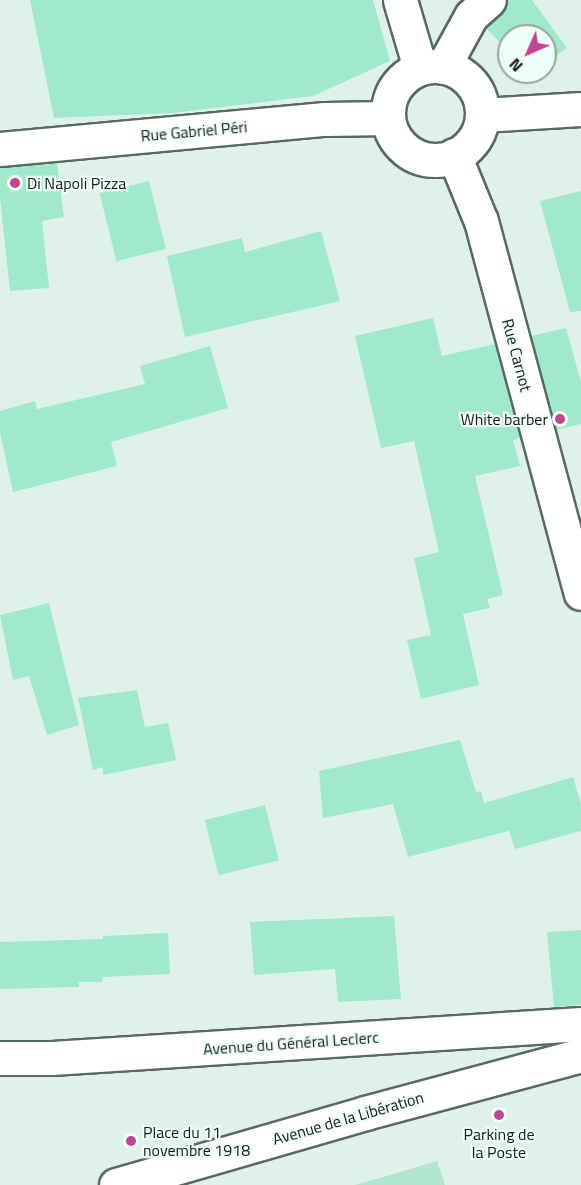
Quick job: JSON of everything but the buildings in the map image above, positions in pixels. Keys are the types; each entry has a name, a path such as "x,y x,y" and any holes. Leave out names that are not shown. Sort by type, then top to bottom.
{"street":[{"path":"400,0 432,67 464,76 474,87 480,100 482,115 474,138 454,155 435,159 413,153 396,139 388,118 389,105 399,82 432,67 471,16 489,0"},
{"path":"482,115 581,109"},
{"name":"Rue Gabriel Péri","path":"0,149 325,119 388,118"},
{"name":"Rue Carnot","path":"454,155 481,221 581,593"},
{"name":"Avenue du Général Leclerc","path":"0,1058 52,1058 581,1024"},
{"name":"Avenue de la Libération","path":"116,1185 365,1113 581,1055"}],"green space":[{"path":"437,1161 445,1185 355,1185 387,1176"}],"place":[{"name":"Di Napoli Pizza","path":"15,183"},
{"name":"White barber","path":"560,419"},
{"name":"Parking de la Poste","path":"499,1115"},
{"name":"Place du 11 novembre 1918","path":"131,1141"}]}
